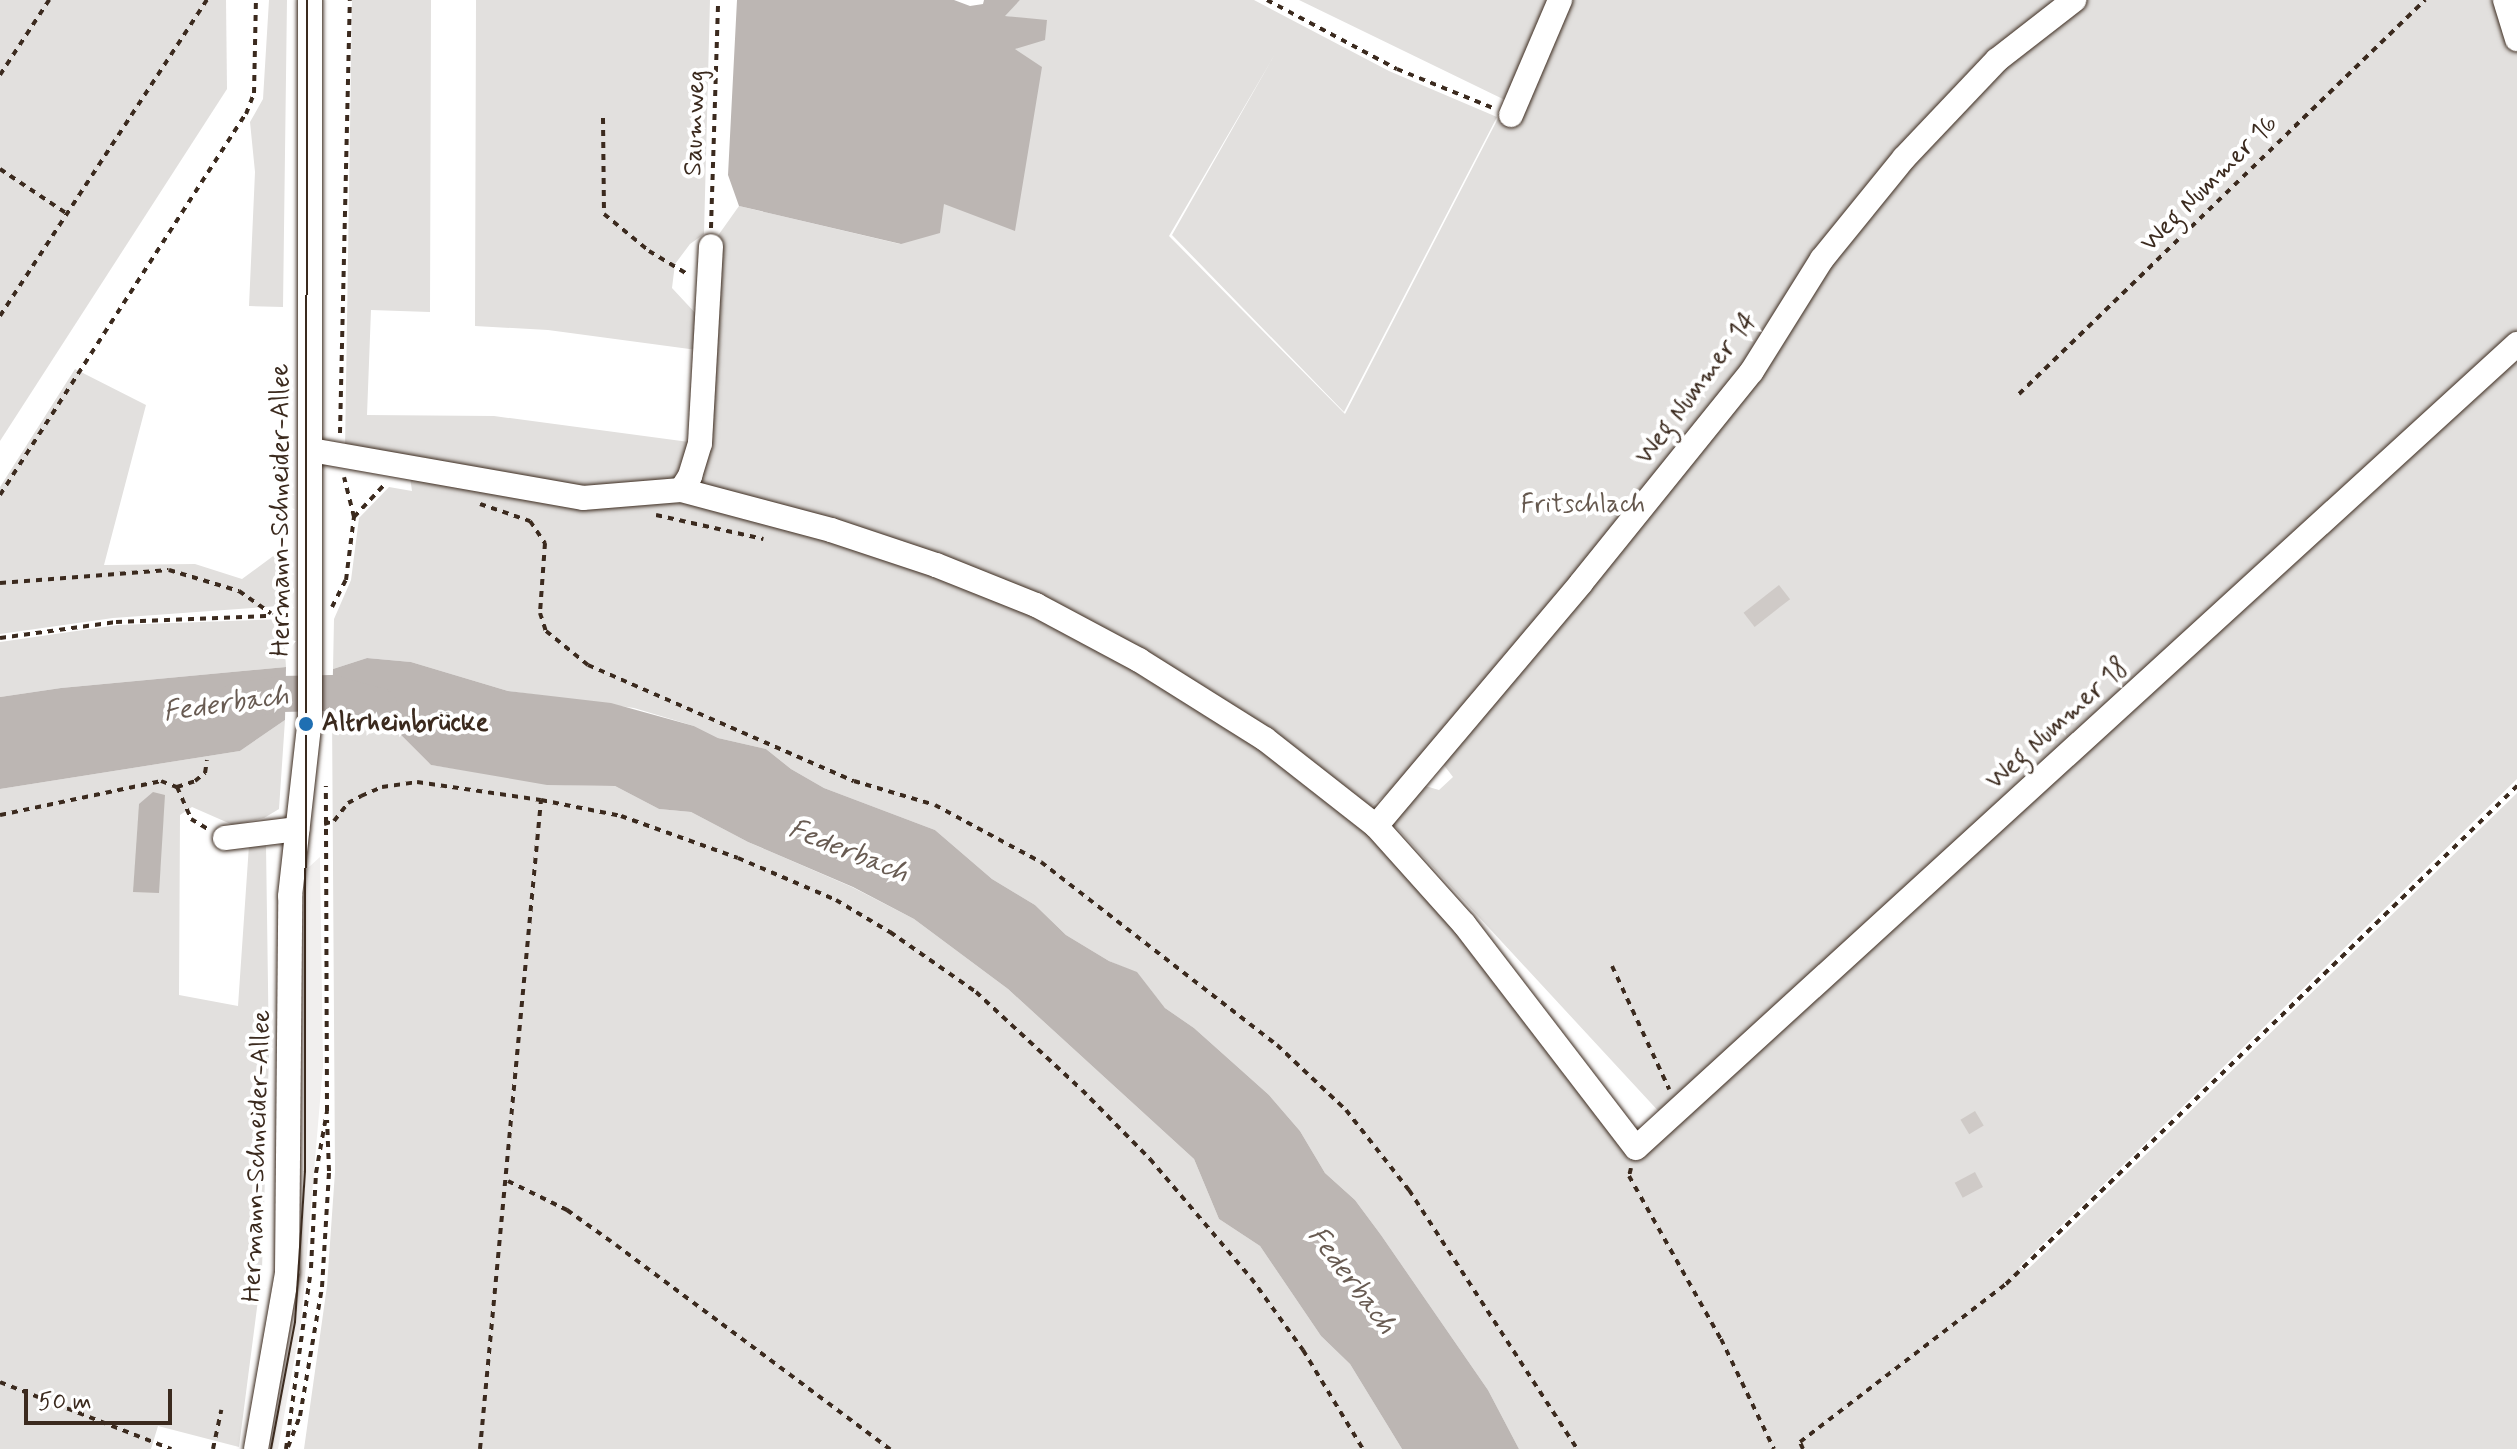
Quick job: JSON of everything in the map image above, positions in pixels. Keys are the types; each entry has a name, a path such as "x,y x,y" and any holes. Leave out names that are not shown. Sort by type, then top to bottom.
{"street":[{"name":"Hermann-Schneider-Allee","path":"256,1449 287,1273 290,896 310,719 310,0"},
{"path":"1511,115 1560,0"},
{"name":"Weg Nummer 14","path":"1376,826 1581,583 1752,371 1822,259 1904,158 1997,60 2074,0"},
{"path":"2505,0 2517,39"},
{"path":"681,490 690,476 700,443 711,246"},
{"name":"Weg Nummer 18","path":"1636,1148 2517,344"},
{"path":"311,450 583,498 681,490 831,530 936,565 1036,605 1139,660 1265,739 1376,826 1464,924 1636,1148"},
{"path":"225,838 297,829"}],"path":[{"path":"0,75 49,0"},
{"path":"0,316 207,0"},
{"path":"0,495 246,114 254,93 256,0"},
{"path":"332,608 346,580 354,517 339,456 350,0"},
{"name":"Saumweg","path":"711,246 718,0"},
{"path":"1267,0 1397,69 1511,115"},
{"name":"Weg Nummer 16","path":"2019,394 2425,0"},
{"path":"603,118 604,214 649,251 674,264"},
{"path":"0,169 66,213"},
{"path":"354,517 402,466"},
{"path":"475,502 530,521 545,543 540,613 546,631 588,665 854,781 935,805 1041,862 1277,1045 1346,1110 1409,1190 1577,1449"},
{"path":"643,512 763,539"},
{"path":"0,583 169,570 239,591 273,615"},
{"path":"0,638 116,622 289,615"},
{"path":"0,815 140,783 161,781 177,787 195,781 205,773 207,760"},
{"path":"297,829 334,821 348,803 382,787 417,782 541,800 621,816 738,858 836,900 890,932 976,992 1141,1149 1241,1266 1303,1350 1363,1449"},
{"path":"1803,1449 1800,1442 2006,1284 2517,786"},
{"path":"177,787 191,819 225,838"},
{"path":"480,1449 508,1181 541,800"},
{"path":"286,1449 300,1416 322,1287 329,1171 326,810"},
{"path":"1612,966 1680,1108"},
{"path":"286,1449 310,1286 316,1173 327,1111"},
{"path":"1636,1148 1629,1176 1721,1339 1774,1449"},
{"path":"508,1181 567,1210 890,1449"},
{"path":"0,1382 171,1449"},
{"path":"213,1449 221,1410"}],"shaded area":[{"path":"320,857 323,1066 301,1323 278,1449 264,1449 286,1336 299,876"}],"green space":[{"path":"0,0 226,0 227,89 0,441"},
{"path":"269,0 287,0 283,307 249,306 255,172 250,122 263,99"},
{"path":"352,0 431,0 430,312 371,310 367,415 494,416 689,442 673,484 584,489 345,450"},
{"path":"476,0 710,0 704,234 690,244 675,264 672,288 699,317 697,350 548,330 475,326"},
{"name":"Fritschlach","path":"1020,0 1254,0 1389,71 1497,117 1344,412 1172,235 1275,54 1169,236 1345,414 1507,101 1299,0 2517,0 2517,779 2019,1267 2027,1270 2517,793 2517,1449 1519,1449 1488,1390 1381,1235 1355,1200 1325,1173 1300,1131 1269,1095 1194,1028 1165,1008 1137,973 1109,961 1066,935 1035,905 992,879 935,830 824,788 791,769 766,749 718,738 694,726 634,708 508,691 411,662 367,658 333,669 334,619 351,580 359,518 389,487 412,491 409,470 684,501 919,565 1039,612 1178,690 1367,828 1435,898 1626,1146 1662,1115 1392,823 1422,785 1439,790 1453,777 1443,764 1391,791 1371,806 1356,804 1112,635 695,483 717,237 739,206 900,244 943,204 1014,48 1047,21 1004,16"},
{"path":"75,369 146,405 104,565 195,564 242,579 280,551 279,606 113,618 0,634 0,487"},
{"path":"283,619 286,667 61,688 0,697 0,642 118,625"},
{"path":"349,710 390,724 431,765 564,785 615,786 659,809 691,812 914,919 1008,989 1194,1159 1219,1219 1260,1246 1321,1336 1350,1364 1402,1449 304,1449 327,1286 335,1172 332,713"},
{"path":"285,720 279,809 264,818 233,825 192,807 180,815 179,995 238,1006 249,845 266,845 269,1055 262,1269 239,1447 158,1426 151,1449 0,1449 0,789 240,751"}],"water":[{"path":"737,0 954,0 970,6 983,4 984,0 1020,0 1005,16 1047,20 1045,40 1015,49 1042,67 1015,231 944,204 940,233 901,244 739,206 728,175"},
{"path":"367,658 411,662 508,691 611,703 694,726 718,738 766,749 791,769 824,788 935,830 992,879 1035,905 1066,935 1109,961 1137,972 1165,1008 1194,1028 1269,1095 1300,1131 1325,1173 1355,1200 1381,1235 1488,1390 1519,1449 1402,1449 1350,1364 1321,1336 1260,1246 1219,1219 1194,1159 1008,989 914,919 853,887 748,842 691,812 659,809 615,786 547,785 431,765 390,724 349,710 332,713 333,669"},
{"path":"286,667 285,720 240,751 0,789 0,697 61,688"},
{"path":"153,792 165,795 159,893 133,892 139,804"}],"building":[{"path":"1779,585 1790,599 1755,627 1744,613"},
{"path":"1975,1111 1984,1126 1969,1134 1960,1120"},
{"path":"1975,1172 1983,1187 1963,1198 1955,1183"}],"waterway":[{"name":"Federbach","path":"236,701 281,694 332,693 379,706"}],"tram line":[{"path":"271,1449 295,1322 305,1171 307,0"}],"place":[{"name":"Altrheinbrücke","path":"306,724"}]}
